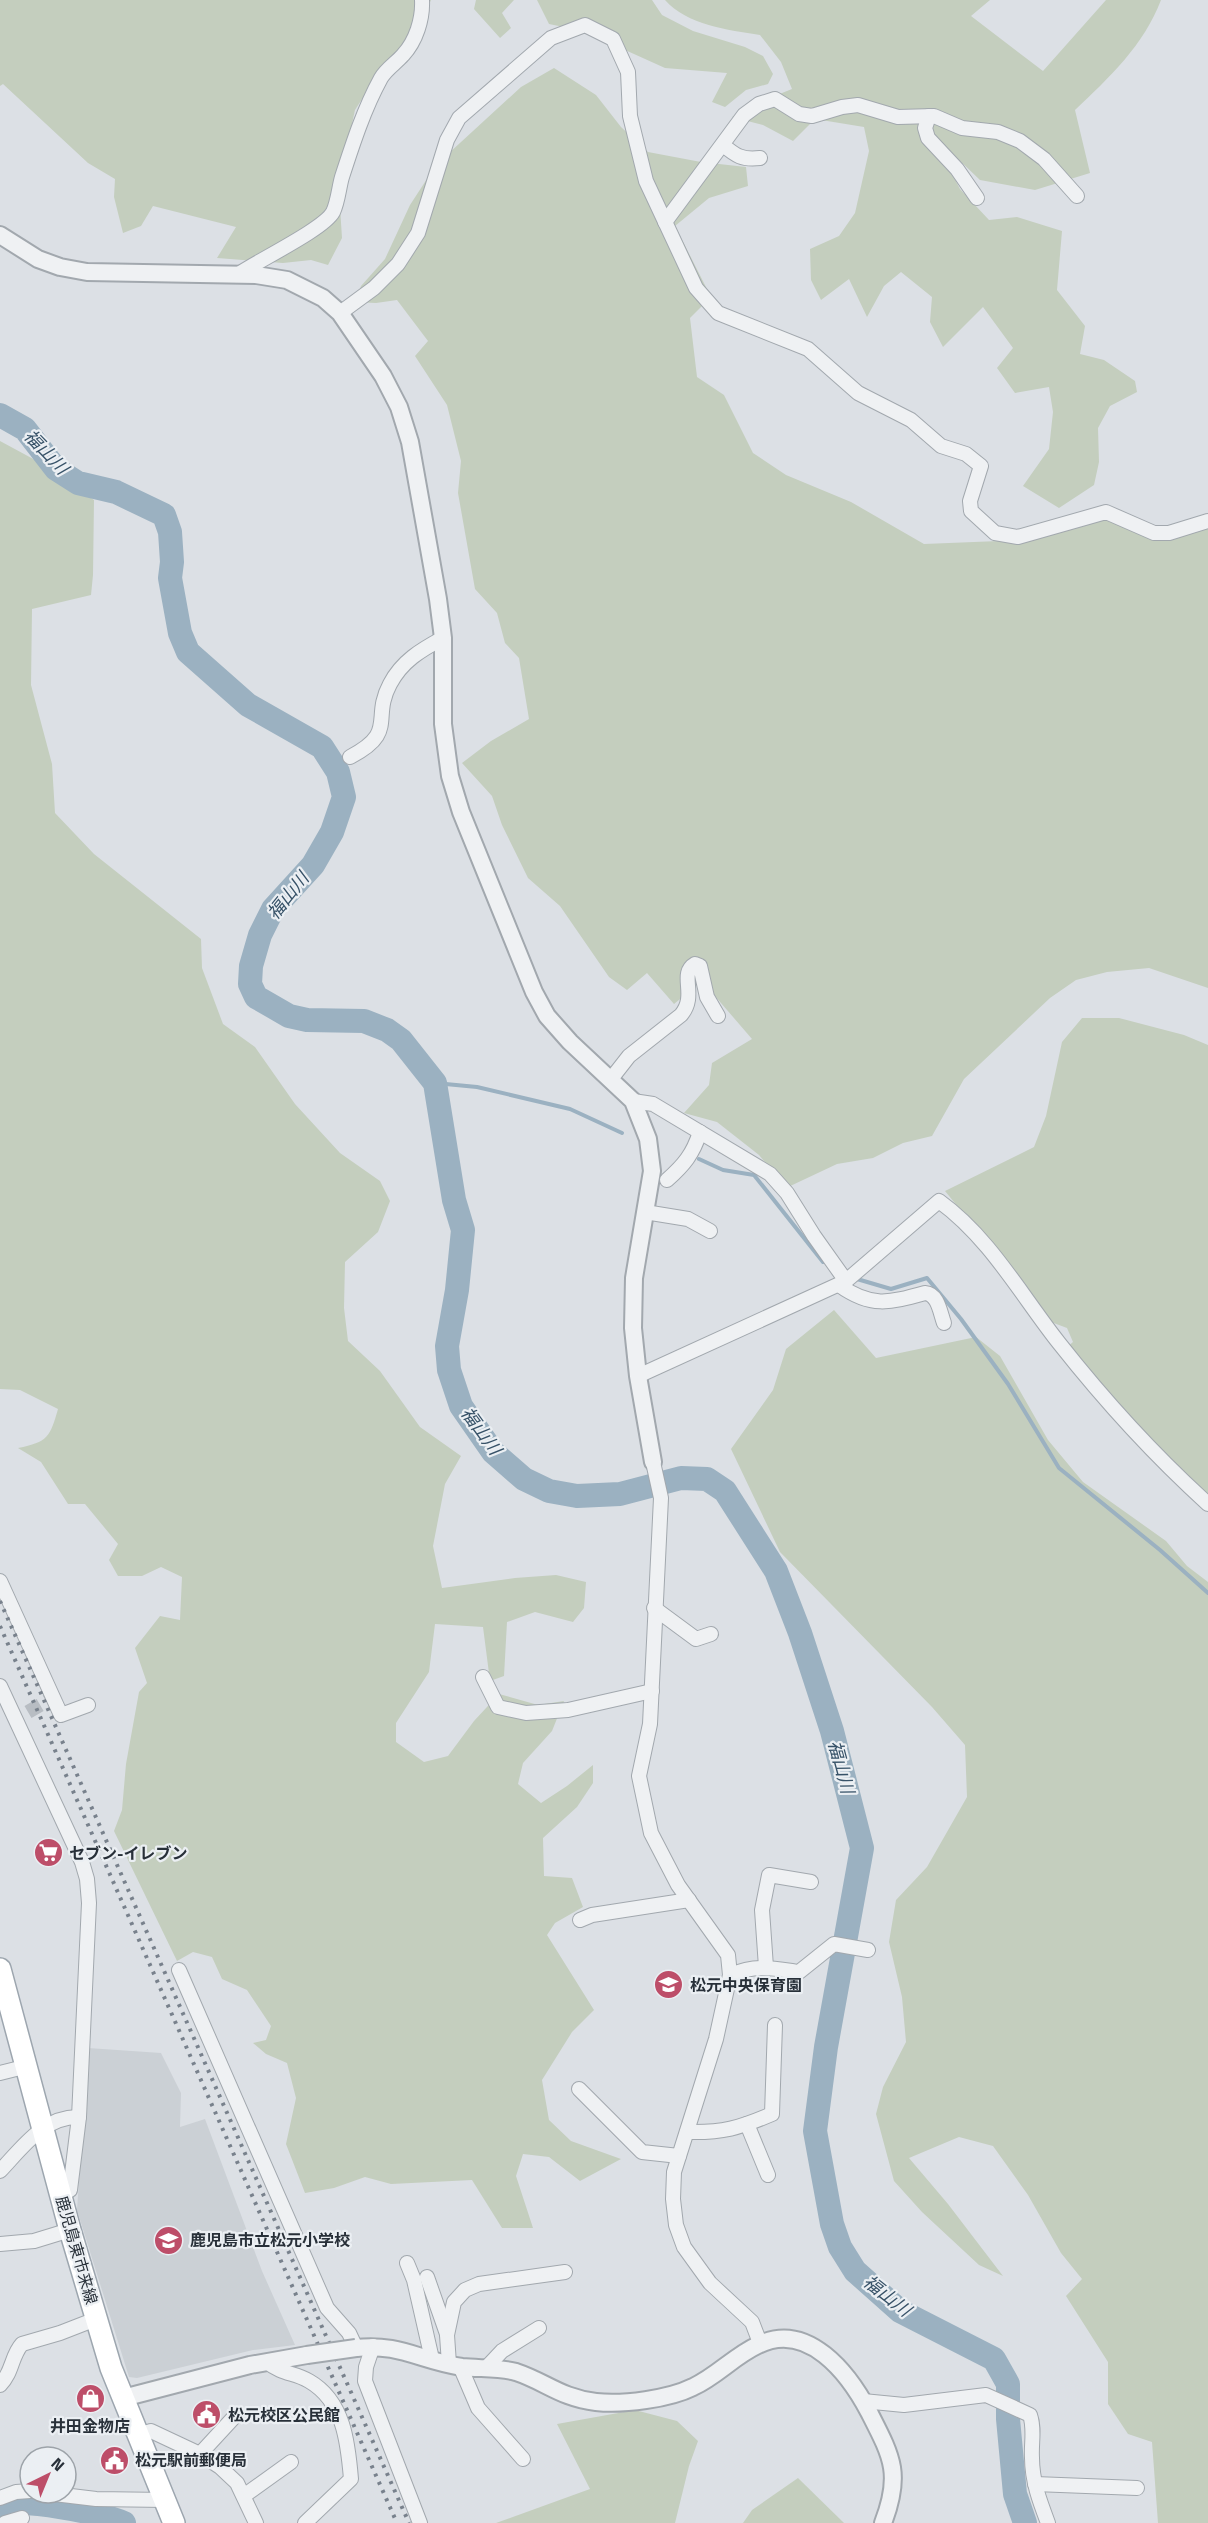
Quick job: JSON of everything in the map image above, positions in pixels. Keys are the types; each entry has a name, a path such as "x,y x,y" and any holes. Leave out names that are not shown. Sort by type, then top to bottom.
{"main road":[{"name":"鹿児島東市来線","path":"0,1969 96,2319 137,2435 174,2523"}],"street":[{"path":"237,275 305,235 333,213 354,142 382,75 403,56 414,41 422,0"},
{"path":"340,313 382,280 398,264 418,233 447,140 459,118 551,38 585,25 613,39 628,72 630,116 646,181 696,288 718,313 808,349 858,393 911,420 941,446 966,454 981,466 970,501 971,511 995,533 1018,537 1106,512 1154,533 1169,533 1208,521"},
{"path":"665,222 744,115 759,104 775,99 799,114 812,116 858,105 898,117 929,116 962,128 998,132 1020,141 1044,159 1077,195"},
{"path":"929,116 924,128 928,138 957,169 977,198"},
{"path":"723,145 745,160 760,158"},
{"path":"0,235 38,259 60,267 87,272 256,275 287,280 323,298 340,313 383,376 399,406 410,442 438,599 442,638 446,750 461,812 534,992 546,1016 570,1042 633,1101 648,1139 652,1171 634,1278 633,1328 638,1376 661,1498 650,1724 639,1776 651,1833 678,1885 728,1955 730,1975 716,2039 674,2172 673,2199 676,2225 684,2247 710,2283 752,2322 760,2343"},
{"path":"350,757 370,744 380,733 383,705 389,685 403,665 418,651 442,638"},
{"path":"611,1079 629,1056 681,1015 688,1006 690,998 687,975 690,967 695,964 700,966 707,997 717,1016"},
{"path":"633,1101 653,1104 770,1174 787,1193 842,1283 854,1296 890,1303 930,1293 935,1298 944,1323"},
{"path":"667,1180 686,1163 694,1151 700,1132"},
{"path":"638,1376 842,1283 939,1201 961,1217 999,1262 1082,1372 1172,1471 1208,1503"},
{"path":"645,1212 688,1219 710,1231"},
{"path":"0,1581 61,1715 88,1706"},
{"path":"654,1608 696,1639 711,1634"},
{"path":"483,1677 498,1707 526,1713 568,1710 652,1691"},
{"path":"0,1686 82,1862 87,1879 89,1902 79,2117 70,2190 61,2195"},
{"path":"15,1718 28,1712"},
{"path":"766,1967 762,1910 769,1875 811,1882"},
{"path":"580,1920 592,1915 689,1900"},
{"path":"730,1975 747,1968 766,1967 799,1972 834,1944 868,1950"},
{"path":"179,1970 327,2307 349,2332 356,2348"},
{"path":"687,2132 711,2133 735,2129 772,2114 775,2025"},
{"path":"0,2073 27,2066"},
{"path":"579,2090 642,2152 679,2156"},
{"path":"0,2170 44,2127 69,2117 79,2117"},
{"path":"747,2124 768,2175"},
{"path":"0,2244 34,2241 70,2230"},
{"path":"407,2263 414,2280 432,2359"},
{"path":"447,2335 454,2302 465,2290 479,2284 565,2272"},
{"path":"427,2277 447,2335 454,2365 478,2408 523,2459"},
{"path":"0,2385 9,2376 17,2349 22,2344 96,2319"},
{"path":"486,2368 502,2351 539,2328"},
{"path":"123,2398 267,2362 374,2346 394,2348 454,2365 513,2372 531,2378 555,2392 578,2399 618,2402 647,2399 693,2387 760,2343 777,2340 798,2341 821,2351 846,2375 863,2401 887,2447 894,2468 891,2502 883,2523"},
{"path":"374,2346 366,2367 365,2381 420,2523"},
{"path":"267,2362 278,2371 306,2379 325,2393 340,2418 348,2442 351,2479 305,2523"},
{"path":"863,2401 904,2405 986,2395 1030,2415 1033,2424 1032,2459 1035,2484 1048,2523"},
{"path":"200,2454 236,2415"},
{"path":"137,2435 151,2431 200,2454 231,2476 244,2495 256,2523"},
{"path":"244,2495 291,2462"},
{"path":"1035,2484 1137,2488"},
{"path":"0,2498 18,2492"},
{"path":"78,2497 165,2500"},
{"path":"4,2523 22,2518"}],"shaded area":[{"name":"鹿児島市立松元小学校","path":"88,2048 161,2053 181,2093 180,2127 205,2119 262,2271 295,2345 253,2350 137,2378 129,2377 77,2210"}],"green space":[{"path":"0,0 431,0 417,30 378,74 355,110 341,175 342,238 328,265 311,260 283,263 217,258 236,227 153,206 141,226 123,233 114,197 115,179 88,163 3,84 0,86"},
{"path":"476,0 514,0 502,13 511,28 500,38 474,9"},
{"path":"537,0 652,0 662,15 693,31 745,47 763,56 773,74 768,84 746,90 725,107 712,102 727,73 665,68 583,31 549,24"},
{"path":"665,0 990,0 971,16 1043,71 1106,0 1161,0 1145,32 1135,46 1113,73 1075,110 1090,173 1035,190 980,180 930,132 960,189 989,220 1017,217 1062,231 1057,290 1085,326 1080,354 1104,360 1135,381 1137,392 1110,406 1098,428 1099,462 1094,485 1059,508 1023,486 1049,449 1053,412 1049,387 1015,393 997,368 1013,348 983,307 943,347 930,322 932,297 901,272 884,286 867,317 849,279 821,300 811,280 810,249 839,236 855,213 869,151 864,127 815,119 793,141 763,125 732,117 757,103 792,89 781,62 760,35 696,21"},
{"path":"554,68 596,95 621,127 648,152 701,162 746,167 748,186 709,198 675,226 711,297 690,318 697,377 724,395 753,453 786,475 851,502 924,544 999,541 1096,508 1140,527 1208,525 1208,988 1149,968 1107,972 1076,980 1050,998 964,1079 932,1136 903,1143 873,1158 837,1164 786,1188 759,1155 717,1122 684,1113 709,1085 712,1063 752,1039 702,981 674,1004 647,973 627,990 609,977 560,906 528,878 502,825 492,796 462,763 491,741 529,719 519,658 505,643 497,613 475,589 458,493 461,461 447,405 415,356 428,341 397,300 376,303 355,302 361,286 385,259 410,205 436,165 521,87"},
{"path":"0,441 37,461 94,500 91,595 32,609 31,685 52,764 55,813 94,854 201,939 202,968 223,1024 255,1047 295,1104 340,1153 380,1181 390,1201 378,1232 345,1262 344,1308 348,1341 380,1371 420,1427 461,1456 445,1484 433,1546 442,1588 556,1575 586,1582 584,1608 573,1622 535,1612 507,1622 504,1676 490,1681 483,1627 435,1624 429,1672 396,1723 396,1742 424,1762 448,1756 474,1721 499,1694 538,1705 564,1701 552,1731 523,1763 518,1784 541,1803 593,1765 593,1783 577,1807 543,1838 544,1876 572,1878 583,1907 555,1923 547,1935 594,2010 572,2032 542,2080 549,2120 571,2141 621,2159 580,2181 549,2157 523,2154 516,2176 533,2228 502,2228 472,2180 391,2184 365,2177 334,2188 305,2193 286,2144 296,2098 287,2063 266,2054 253,2043 266,2040 271,2026 247,1990 222,1979 212,1957 193,1952 177,1961 114,1831 122,1810 126,1764 139,1692 147,1683 135,1648 160,1616 180,1620 182,1577 161,1567 142,1576 118,1576 109,1560 118,1544 85,1504 68,1504 41,1462 18,1448 36,1443 46,1437 53,1426 58,1409 20,1390 0,1389"},
{"path":"1082,1018 1119,1018 1184,1035 1208,1045 1208,1507 1061,1352 1073,1342 1067,1328 1043,1319 998,1256 945,1191 1034,1147 1046,1116 1062,1042"},
{"path":"834,1310 876,1358 976,1337 1000,1356 1048,1440 1083,1482 1166,1541 1187,1566 1208,1582 1208,2523 1158,2523 1152,2442 1128,2434 1108,2404 1108,2362 1066,2296 1082,2279 1061,2253 1028,2195 993,2146 959,2137 909,2158 948,2204 1003,2276 979,2265 922,2212 894,2181 876,2114 883,2087 906,2042 902,1997 889,1942 896,1900 927,1867 967,1797 965,1745 932,1707 780,1552 731,1449 773,1390 786,1349"},
{"path":"635,2410 677,2421 698,2441 689,2466 675,2523 496,2523 590,2489 557,2424"},
{"path":"798,2478 844,2523 743,2523 752,2510"}],"waterway":[{"name":"福山川","path":"0,415 25,429 56,469 78,483 116,492 164,515 170,532 172,562 170,578 180,633 188,652 248,705 322,747 338,772 344,797 332,832 313,865 273,909 260,935 251,966 250,984 256,997 289,1016 307,1020 364,1021 387,1030 401,1040 435,1083 454,1200 463,1230 457,1290 447,1346 449,1370 461,1406 493,1452 524,1479 549,1491 577,1496 620,1494 681,1478 707,1479 725,1491 776,1571 800,1633 832,1731 862,1848 826,2047 815,2131 832,2224 840,2247 855,2271 900,2311 994,2359 1008,2384 1008,2419 1015,2494 1025,2523"},
{"path":"435,1083 477,1087 570,1109 622,1133"},
{"path":"699,1159 723,1170 754,1175 823,1262"},
{"path":"857,1279 891,1289 927,1278 961,1319 1008,1384 1059,1468 1160,1550 1208,1593"},
{"path":"0,2506 26,2503 43,2505 80,2511 124,2523"}],"tunnel":[{"path":"28,1712 54,1697"}],"railway":[{"path":"0,1601 409,2523"},
{"path":"0,1626 397,2523"}],"place":[{"name":"セブン-イレブン","path":"48,1853"},
{"name":"松元中央保育園","path":"669,1985"},
{"name":"鹿児島市立松元小学校","path":"169,2240"},
{"name":"井田金物店","path":"90,2398"},
{"name":"松元校区公民館","path":"207,2415"},
{"name":"松元駅前郵便局","path":"114,2460"}]}
